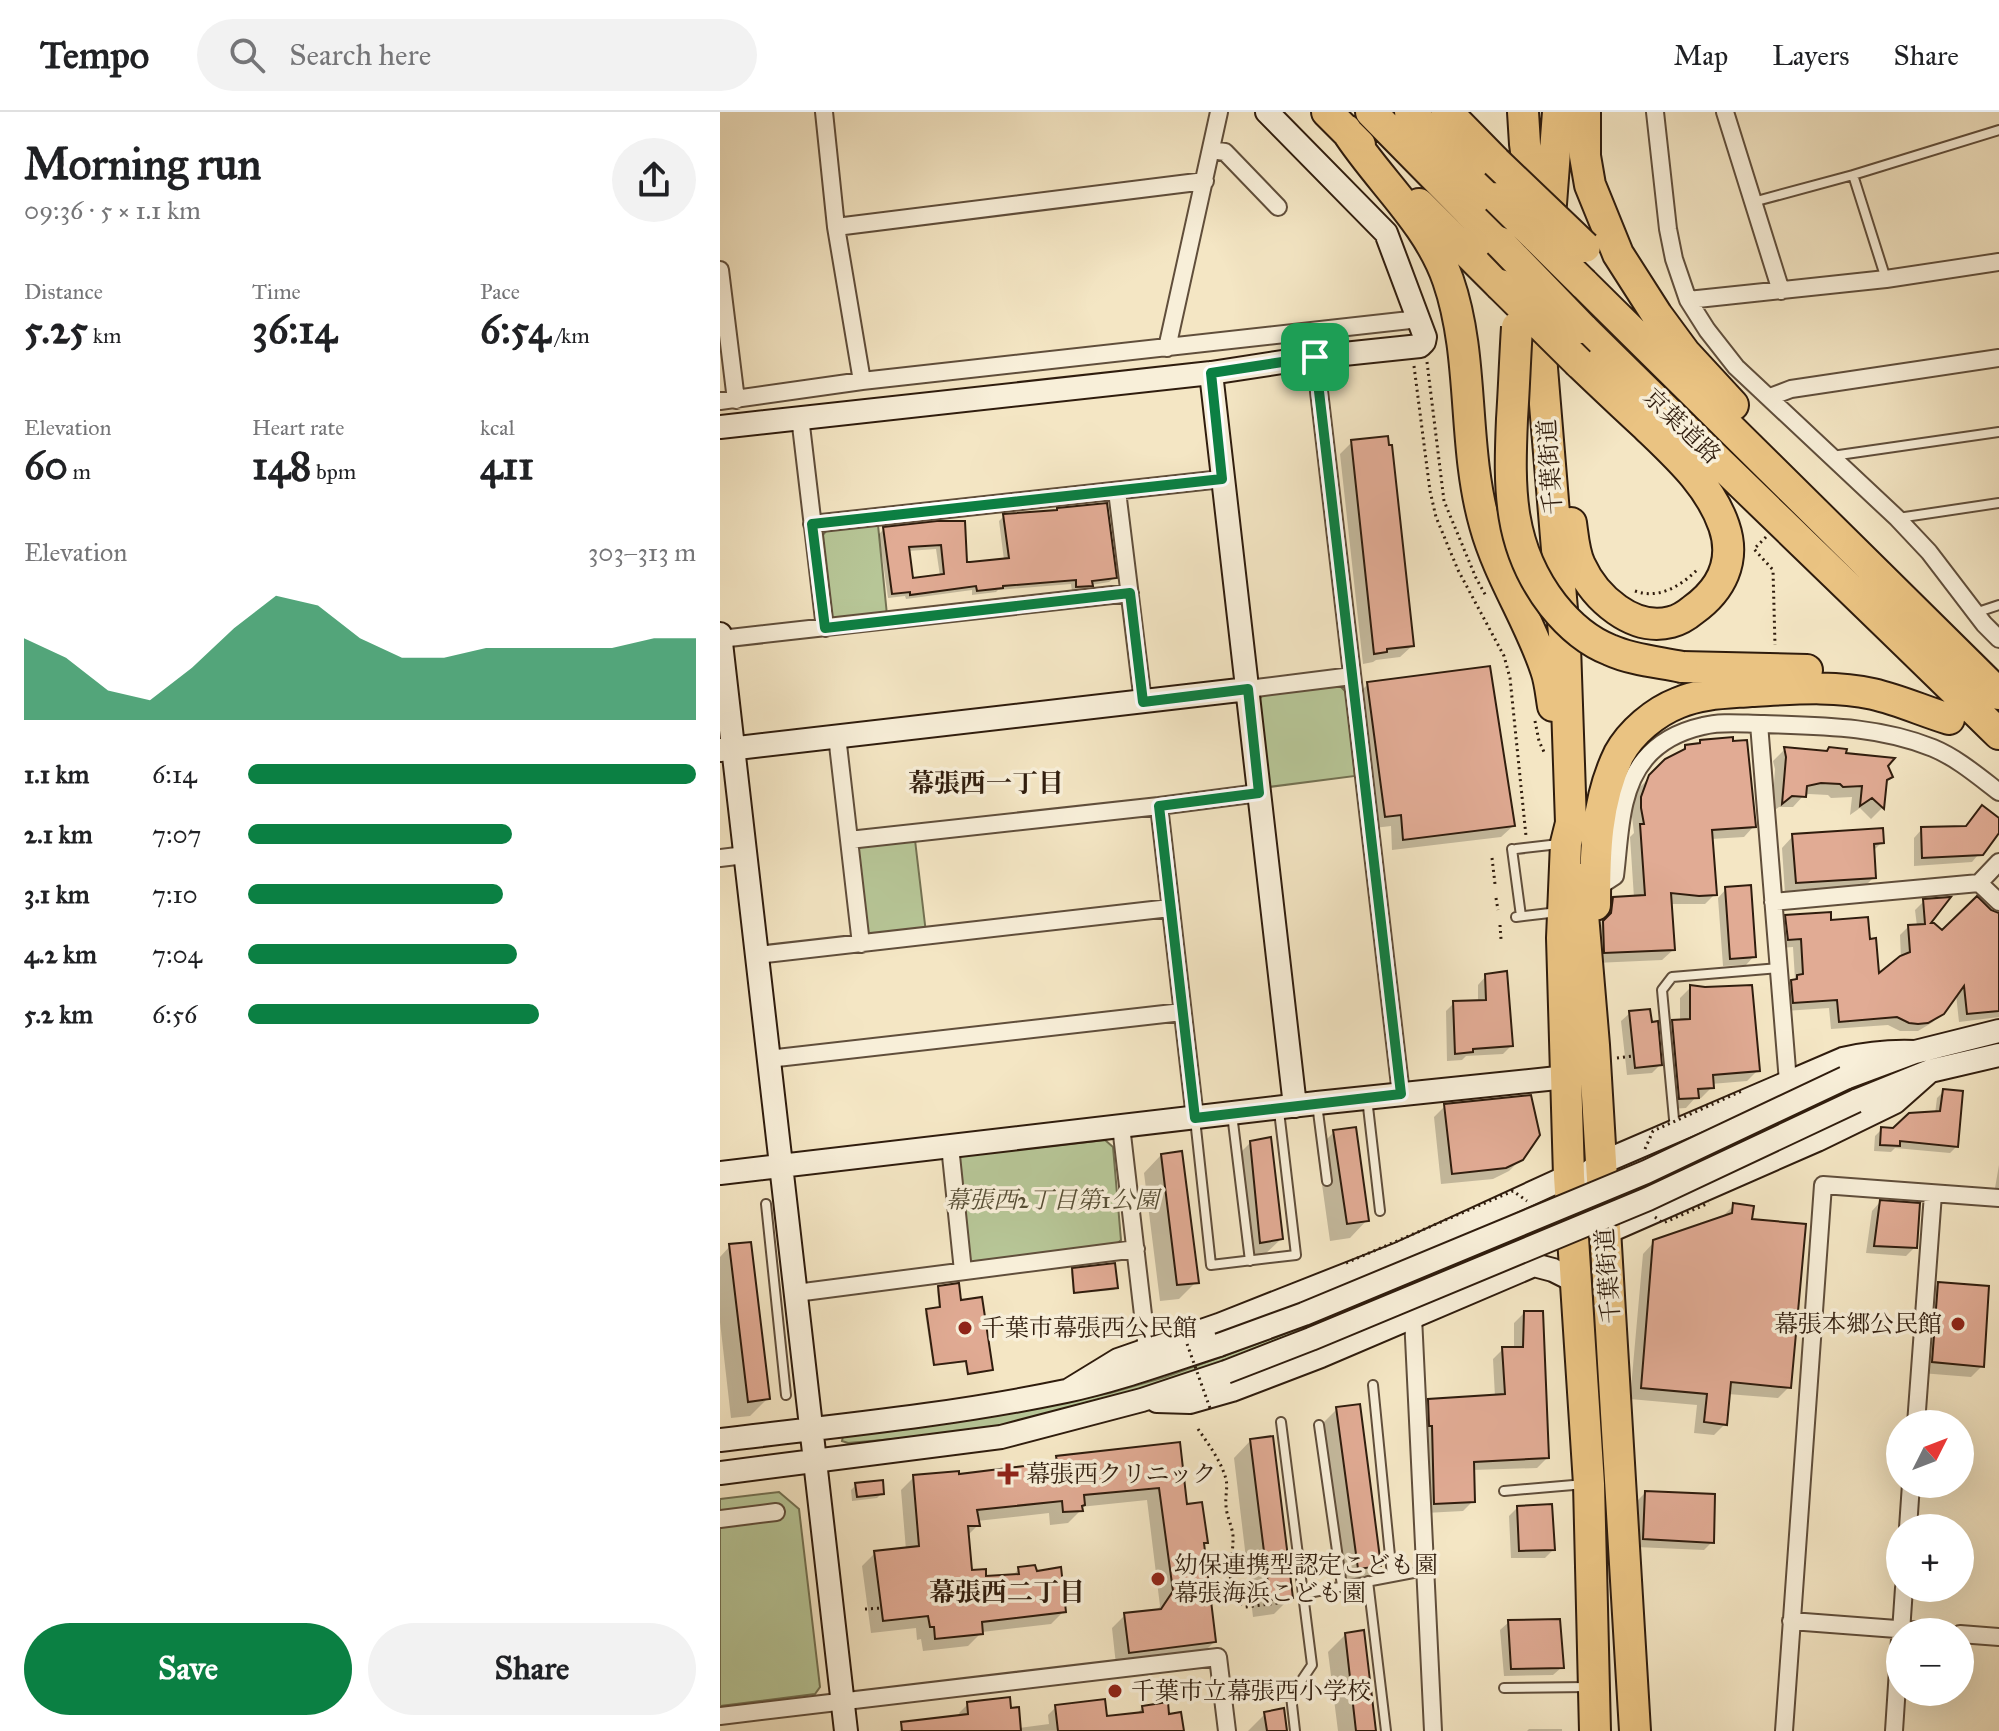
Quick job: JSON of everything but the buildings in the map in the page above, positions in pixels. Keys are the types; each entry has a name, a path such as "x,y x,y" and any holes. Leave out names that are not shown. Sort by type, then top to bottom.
{"highway":[{"name":"京葉道路","path":"1371,112 1704,449 1999,734"},
{"name":"京葉道路","path":"1410,112 1999,694"},
{"path":"1447,112 1657,315"},
{"path":"1516,112 1525,144"},
{"name":"千葉街道","path":"1523,112 1535,216 1541,356 1565,646 1569,756 1562,938 1569,1176 1589,1484 1595,1731"},
{"path":"1337,121 1500,285 1579,363 1684,462 1713,501 1725,526 1729,547 1725,570 1719,585 1706,601 1671,622 1634,620 1614,609 1600,595 1579,564 1574,546 1541,356 1558,112"},
{"path":"1585,112 1585,156 1590,185 1618,254 1685,353 1865,548 1887,585"},
{"path":"1337,121 1412,217 1433,248 1447,277 1461,339 1476,494 1486,530 1547,673 1558,737 1569,756"},
{"path":"1535,216 1524,241 1509,467 1511,495 1515,524 1533,576 1565,620 1609,650 1682,667 1802,669 1869,680 1899,691 1949,719 1999,755"},
{"path":"1587,951 1594,928 1603,797 1620,752 1652,718 1694,697 1784,689 1831,689 1870,693 1949,719"},
{"name":"千葉街道","path":"1568,833 1577,842 1587,951 1635,1731"}],"street":[{"path":"824,112 836,227 862,381"},
{"path":"1167,348 1219,112"},
{"path":"720,427 1211,373 1315,357 1420,346 1425,337 1386,233 1267,112"},
{"path":"1655,112 1674,259 1688,300 1707,330 1736,367 1897,518 1929,552 1975,613 1999,639"},
{"path":"1725,112 1781,291"},
{"path":"1211,150 1225,152 1278,207"},
{"path":"836,227 1205,181"},
{"path":"1688,300 1886,279 1999,262"},
{"path":"720,270 728,400 862,381 1419,319"},
{"path":"1315,357 1401,1094"},
{"path":"1770,397 1791,389 1999,358"},
{"path":"1211,373 1297,1105"},
{"path":"800,417 825,628"},
{"path":"812,524 1222,479"},
{"path":"1117,491 1143,702"},
{"path":"846,1731 745,855 726,749 720,636 825,628 1130,593"},
{"path":"726,749 1352,676"},
{"path":"1759,724 1788,1082"},
{"path":"1595,889 1615,876 1628,789 1646,758 1674,736 1706,725 1841,726 1907,739 1936,749 1964,765 1999,792"},
{"path":"837,736 861,944"},
{"path":"849,840 1259,793"},
{"path":"1159,806 1195,1118"},
{"path":"720,858 745,855"},
{"path":"1773,902 1979,883 1999,862"},
{"path":"1979,883 1999,902"},
{"path":"757,955 1170,908"},
{"path":"768,1059 1182,1012"},
{"path":"720,1440 982,1408 1138,1372 1304,1314 1646,1172 1845,1078 1915,1052 1999,1031"},
{"path":"1571,1211 1588,1173 1601,1163 1843,1059 1871,1052 1915,1052"},
{"path":"720,1473 1001,1437 1142,1400 1311,1339 1648,1199 1856,1101 1930,1071 1999,1055"},
{"path":"1605,1233 1817,1140 1895,1102 1930,1071"},
{"path":"720,1173 1297,1105 1567,1077"},
{"path":"1121,1126 1147,1349"},
{"path":"950,1146 963,1271"},
{"path":"1069,1390 1118,1360 1358,1271 1569,1176"},
{"path":"1784,1731 1823,1185 1999,1198"},
{"path":"1917,1410 1933,1194"},
{"path":"796,1293 1136,1249"},
{"path":"1142,1400 1190,1402 1232,1390 1321,1356 1534,1265 1577,1282"},
{"path":"1413,1317 1433,1731"},
{"path":"720,1519 776,1512"},
{"path":"1791,1621 1886,1632"},
{"path":"1974,1635 1999,1637"},
{"path":"720,1716 1218,1657 1227,1731"},
{"path":"1894,1731 1896,1706"}],"lane":[{"path":"1753,203 1999,130"},
{"path":"1853,175 1886,279"},
{"path":"1832,456 1999,432"},
{"path":"1897,518 1999,503"},
{"path":"1975,613 1999,605"},
{"path":"1563,912 1519,916 1514,849 1568,833"},
{"path":"1675,1130 1662,990 1672,977 1779,968"},
{"path":"1367,1098 1380,1211"},
{"path":"1297,1105 1327,1181"},
{"path":"1195,1118 1211,1265 1250,1261 1296,1255 1297,1105"},
{"path":"1232,1113 1250,1261"},
{"path":"766,1204 786,1395"},
{"path":"1373,1385 1392,1576"},
{"path":"1281,1422 1300,1597 1312,1665 1291,1696 1295,1731"},
{"path":"1319,1425 1342,1586"},
{"path":"1504,1491 1589,1484"},
{"path":"1300,1597 1425,1570"},
{"path":"1368,1581 1386,1731"},
{"path":"1504,1688 1595,1687"}],"path":[{"path":"1414,360 1436,517 1453,561 1504,656 1510,678 1526,839"},
{"path":"1769,535 1754,549 1773,570 1775,644"},
{"path":"1633,590 1643,594 1663,592 1684,583 1699,568"},
{"path":"1492,858 1495,884"},
{"path":"1496,898 1498,910"},
{"path":"1500,925 1501,939"},
{"path":"1608,1059 1633,1056"},
{"path":"1644,1154 1653,1131 1744,1090"},
{"path":"1346,1263 1513,1191 1531,1203"},
{"path":"1646,1210 1663,1223 1709,1203"},
{"path":"1181,1327 1211,1411"},
{"path":"1198,1429 1217,1458 1227,1483 1226,1508 1233,1539 1230,1583 1239,1603 1245,1607 1300,1597"},
{"path":"865,1609 882,1608"}],"green space":[{"path":"878,525 887,615 835,620 830,616 821,537 827,530"},
{"path":"1338,684 1346,692 1355,776 1269,787 1259,700 1264,693"},
{"path":"915,840 926,933 871,939 865,932 855,852 862,846"},
{"name":"幕張西2丁目第1公園","path":"1105,1140 1113,1147 1121,1240 1114,1247 971,1262 966,1258 954,1161 960,1156"},
{"path":"1536,1228 1537,1232 1528,1238 1404,1293 1163,1385 985,1431 848,1443 842,1441 843,1436 1110,1393 1165,1377 1276,1337"},
{"path":"779,1492 799,1509 820,1687 815,1694 720,1706 720,1499"}],"place":[{"name":"幕張本郷公民館","path":"1958,1324"},
{"name":"千葉市幕張西公民館","path":"965,1328"},
{"name":"幕張西クリニック","path":"1008,1474"},
{"name":"幼保連携型認定こども園 幕張海浜こども園","path":"1158,1579"},
{"name":"千葉市立幕張西小学校","path":"1115,1691"}],"district":[{"name":"幕張西一丁目","path":"986,783"},
{"name":"幕張西二丁目","path":"1007,1592"}],"route":[{"path":"1315,357 1401,1094 1195,1118 1159,806 1259,793 1248,689 1143,702 1130,593 825,628 812,524 1222,479 1211,373 1315,357"}]}
